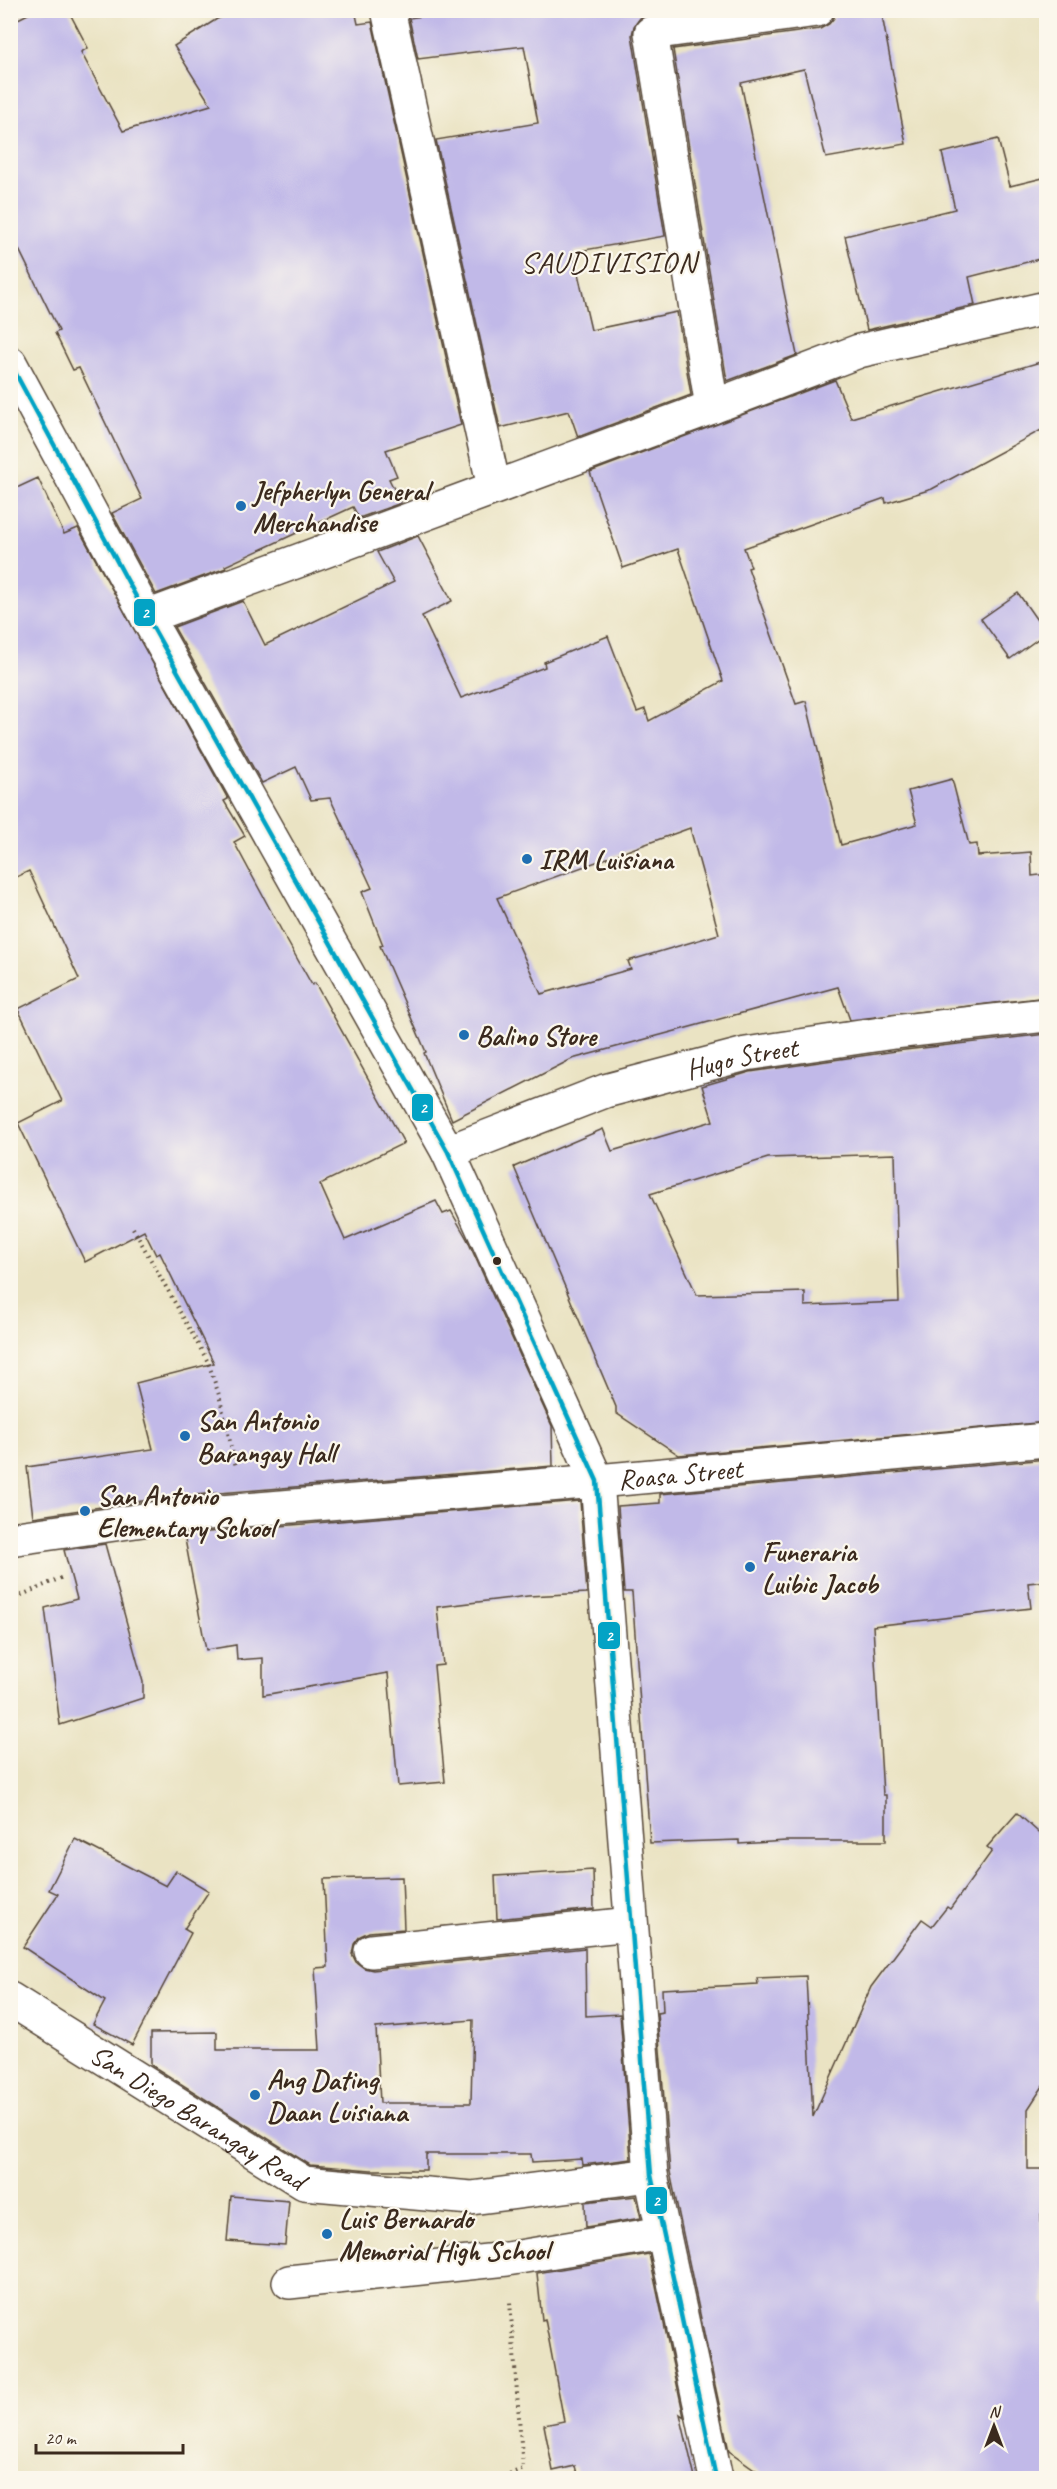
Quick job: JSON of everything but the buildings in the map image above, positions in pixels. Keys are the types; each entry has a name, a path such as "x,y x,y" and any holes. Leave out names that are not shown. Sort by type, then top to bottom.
{"street":[{"path":"388,10 494,487"},
{"path":"712,407 651,33 817,10"},
{"path":"147,617 859,351 1047,308"},
{"path":"10,363 147,617 448,1152 597,1480 651,2175 716,2478"},
{"name":"Hugo Street","path":"448,1152 605,1091 746,1054 894,1032 1047,1015"},
{"name":"Roasa Street","path":"10,1539 171,1516 1047,1440"},
{"path":"371,1951 631,1924"},
{"name":"San Diego Barangay Road","path":"10,1999 304,2183 471,2198 651,2175"},
{"path":"289,2282 507,2259 663,2233"}],"path":[{"path":"133,1228 208,1362 219,1395 246,1509"},
{"path":"498,2478 523,2469 507,2259"}],"transit line":[{"name":"2","path":"10,363 147,617 448,1152 597,1481 651,2175 716,2478"}],"place":[{"name":"Jefpherlyn General Merchandise","path":"241,506"},
{"name":"IRM Luisiana","path":"527,859"},
{"name":"Balino Store","path":"464,1035"},
{"name":"San Antonio Barangay Hall","path":"185,1436"},
{"name":"San Antonio Elementary School","path":"85,1511"},
{"name":"Funeraria Luibic Jacob","path":"750,1567"},
{"name":"Ang Dating Daan Luisiana","path":"255,2095"},
{"name":"Luis Bernardo Memorial High School","path":"327,2234"}],"district":[{"name":"SAUDIVISION","path":"609,262"}]}
